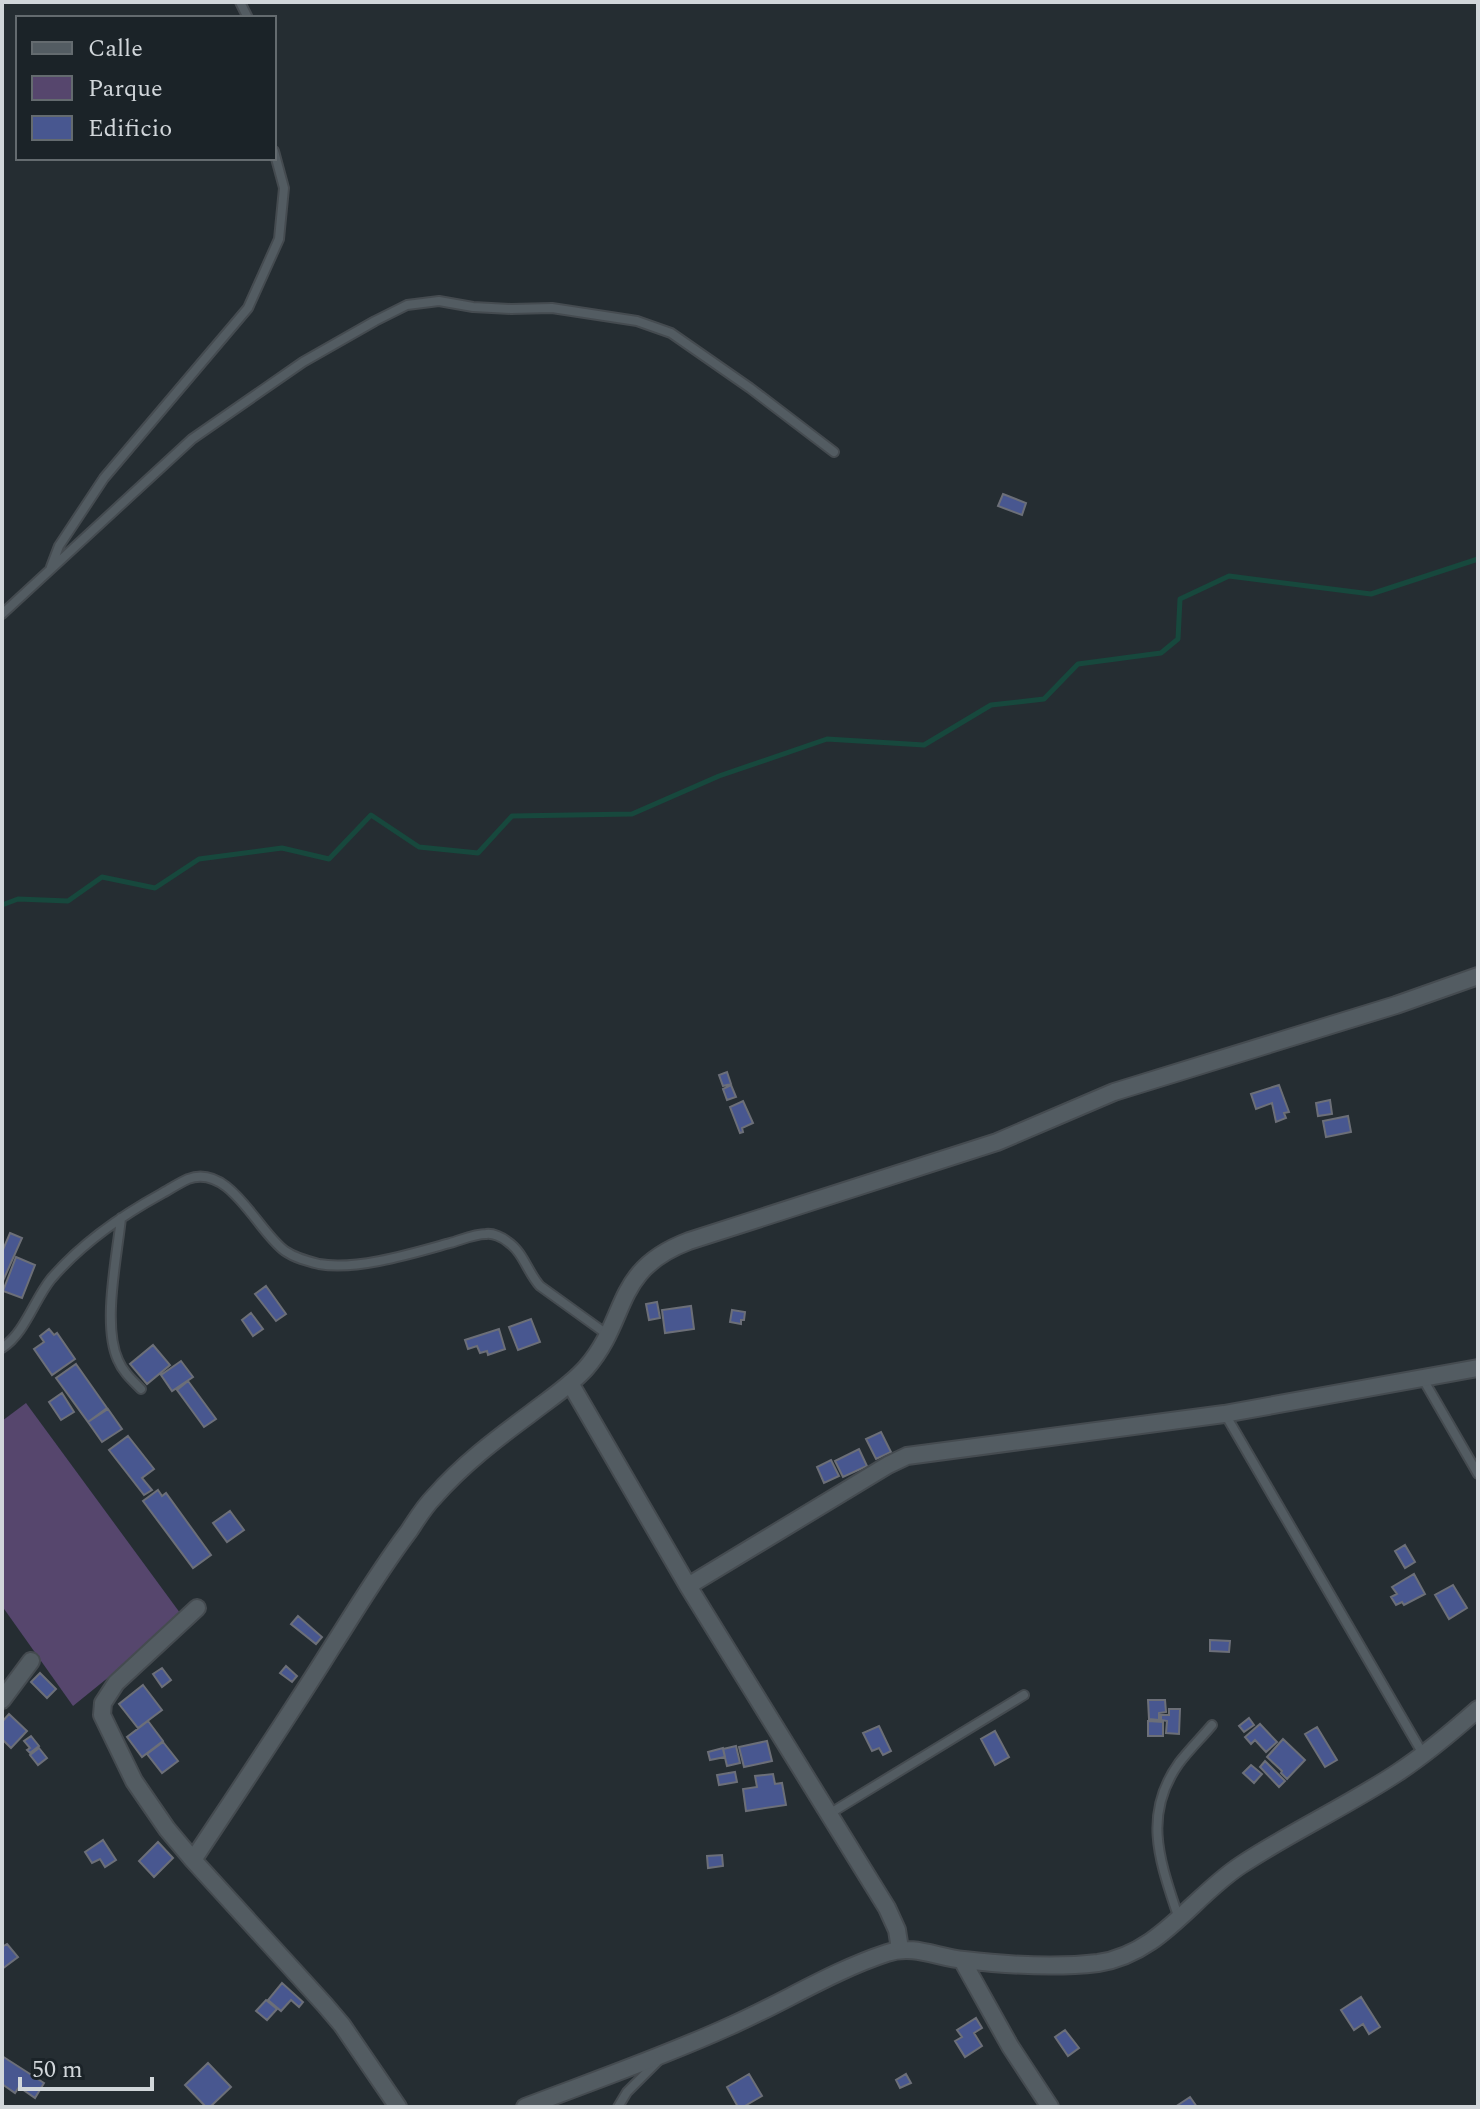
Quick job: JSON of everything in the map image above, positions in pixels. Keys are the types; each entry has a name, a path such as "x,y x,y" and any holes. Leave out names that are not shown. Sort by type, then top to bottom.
{"street":[{"path":"193,1860 386,1562 431,1500 453,1475 585,1369 608,1335 625,1294 649,1262 675,1246 997,1142 1114,1092 1396,1005 1478,976"},
{"path":"688,1586 907,1456 1224,1414 1478,1368"},
{"path":"570,1383 688,1586 887,1908 897,1930 900,1949"},
{"path":"197,1608 116,1683 103,1703 102,1715 134,1781 167,1829 342,2025 398,2107"},
{"path":"2,1700 31,1661"},
{"path":"525,2107 728,2028 850,1968 900,1949 962,1960 1063,1966 1101,1962 1137,1950 1179,1920 1215,1884 1240,1865 1397,1773 1478,1709"},
{"path":"962,1960 1010,2046 1050,2107"}],"lane":[{"path":"50,570 59,546 104,478 248,308 279,239 284,188 276,158"},
{"path":"2,614 192,439 303,362 407,305 439,301 498,308 552,308 637,321 671,333 834,452"},
{"path":"2,1348 14,1337 50,1280 81,1248 138,1207 190,1178 200,1177 219,1181 234,1191 283,1250 314,1263 348,1266 420,1252 487,1233 493,1235 513,1246 540,1286 608,1335"},
{"path":"121,1218 110,1323 118,1360 141,1389"},
{"path":"1423,1379 1478,1474"},
{"path":"1224,1414 1423,1754"},
{"path":"829,1814 1024,1695"},
{"path":"1179,1920 1158,1851 1157,1817 1161,1800 1177,1766 1212,1725"},
{"path":"618,2107 627,2092 665,2054"}],"green space":[{"path":"26,1403 183,1617 73,1706 2,1606 2,1421"}],"building":[{"path":"1003,494 1026,503 1022,515 998,506"},
{"path":"727,1072 731,1084 723,1086 719,1075"},
{"path":"731,1085 736,1097 727,1100 723,1089"},
{"path":"1279,1085 1289,1112 1284,1113 1286,1118 1276,1122 1272,1103 1256,1109 1251,1094"},
{"path":"1330,1100 1332,1114 1318,1116 1316,1103"},
{"path":"743,1101 753,1123 742,1128 743,1132 740,1133 730,1107"},
{"path":"1348,1116 1351,1132 1326,1137 1323,1121"},
{"path":"10,1233 22,1238 2,1283 2,1252"},
{"path":"16,1257 35,1265 22,1298 3,1291"},
{"path":"266,1286 286,1314 276,1321 255,1294"},
{"path":"657,1302 660,1318 649,1320 646,1304"},
{"path":"691,1306 694,1329 665,1333 662,1310"},
{"path":"732,1310 745,1312 741,1324 730,1322"},
{"path":"251,1313 263,1329 253,1336 242,1320"},
{"path":"531,1319 540,1342 518,1350 509,1327"},
{"path":"49,1329 54,1335 57,1333 75,1359 52,1375 34,1349 44,1342 40,1336"},
{"path":"499,1329 505,1349 488,1355 487,1351 480,1353 477,1346 468,1349 465,1340"},
{"path":"153,1345 170,1365 147,1384 130,1364"},
{"path":"181,1361 193,1377 172,1391 161,1375"},
{"path":"76,1364 107,1408 88,1422 56,1378"},
{"path":"188,1381 216,1419 204,1427 177,1390"},
{"path":"62,1393 74,1412 61,1420 49,1402"},
{"path":"108,1409 122,1429 102,1442 88,1422"},
{"path":"881,1432 891,1452 876,1459 866,1439"},
{"path":"128,1436 154,1469 142,1478 152,1490 144,1495 109,1450"},
{"path":"859,1449 867,1466 843,1477 835,1461"},
{"path":"831,1460 839,1476 824,1483 817,1467"},
{"path":"158,1490 162,1496 166,1493 211,1555 193,1568 143,1501"},
{"path":"230,1511 244,1530 227,1542 213,1523"},
{"path":"1405,1545 1415,1562 1405,1568 1395,1551"},
{"path":"1414,1574 1425,1594 1404,1605 1402,1602 1396,1605 1391,1597 1397,1594 1392,1587"},
{"path":"1453,1585 1467,1608 1449,1619 1435,1595"},
{"path":"298,1616 322,1637 316,1644 291,1624"},
{"path":"1210,1640 1230,1641 1229,1652 1210,1651"},
{"path":"286,1666 297,1676 292,1682 280,1673"},
{"path":"162,1668 171,1680 162,1687 153,1674"},
{"path":"40,1673 56,1689 47,1698 31,1682"},
{"path":"143,1685 162,1710 138,1728 119,1704"},
{"path":"1148,1700 1165,1700 1166,1712 1159,1713 1159,1720 1149,1719"},
{"path":"1169,1709 1180,1709 1179,1734 1166,1733 1167,1721 1161,1720 1161,1715 1169,1715"},
{"path":"9,1714 27,1731 11,1748 2,1739 2,1722"},
{"path":"1249,1718 1254,1725 1244,1732 1239,1726"},
{"path":"148,1721 163,1741 142,1757 127,1737"},
{"path":"1148,1721 1163,1722 1163,1736 1148,1736"},
{"path":"1260,1724 1277,1742 1266,1752 1255,1740 1251,1744 1245,1737"},
{"path":"879,1726 891,1751 883,1755 879,1748 872,1751 863,1733"},
{"path":"1317,1727 1337,1760 1325,1767 1305,1734"},
{"path":"995,1731 1009,1757 995,1765 981,1739"},
{"path":"31,1736 39,1746 30,1753 24,1741"},
{"path":"1283,1739 1305,1760 1287,1779 1267,1757"},
{"path":"767,1741 772,1761 744,1767 739,1747"},
{"path":"163,1742 178,1761 162,1773 147,1754"},
{"path":"736,1746 740,1763 727,1766 723,1749"},
{"path":"39,1748 47,1758 38,1765 30,1755"},
{"path":"723,1748 725,1757 710,1760 708,1752"},
{"path":"1265,1761 1285,1781 1279,1787 1260,1767"},
{"path":"1251,1765 1262,1774 1254,1783 1243,1773"},
{"path":"735,1772 737,1782 719,1785 717,1775"},
{"path":"773,1774 775,1784 782,1783 786,1805 746,1811 743,1789 757,1787 755,1776"},
{"path":"103,1840 116,1860 105,1867 100,1859 92,1863 85,1852"},
{"path":"158,1842 173,1858 154,1877 139,1861"},
{"path":"722,1855 723,1866 708,1868 707,1856"},
{"path":"7,1944 18,1957 2,1969 2,1947"},
{"path":"282,1983 303,2002 299,2007 291,2000 281,2011 268,2000"},
{"path":"1361,1997 1380,2027 1369,2034 1363,2024 1354,2030 1341,2010"},
{"path":"266,2000 277,2009 267,2020 256,2011"},
{"path":"976,2018 982,2028 974,2033 982,2046 965,2057 955,2041 962,2037 957,2030"},
{"path":"1065,2030 1079,2048 1068,2056 1055,2037"},
{"path":"2,2056 44,2083 35,2098 19,2087 15,2093 2,2084"},
{"path":"208,2063 231,2087 210,2107 206,2107 185,2085"},
{"path":"749,2074 762,2096 738,2107 727,2087"},
{"path":"906,2074 911,2083 900,2088 896,2080"},
{"path":"1190,2097 1197,2107 1175,2107"}],"waterway":[{"path":"2,905 18,899 68,901 102,877 155,888 199,859 282,848 329,859 371,815 419,847 478,853 512,816 632,814 719,776 827,739 924,745 991,705 1044,699 1078,664 1161,653 1178,639 1180,599 1229,576 1371,594 1478,559"}]}
